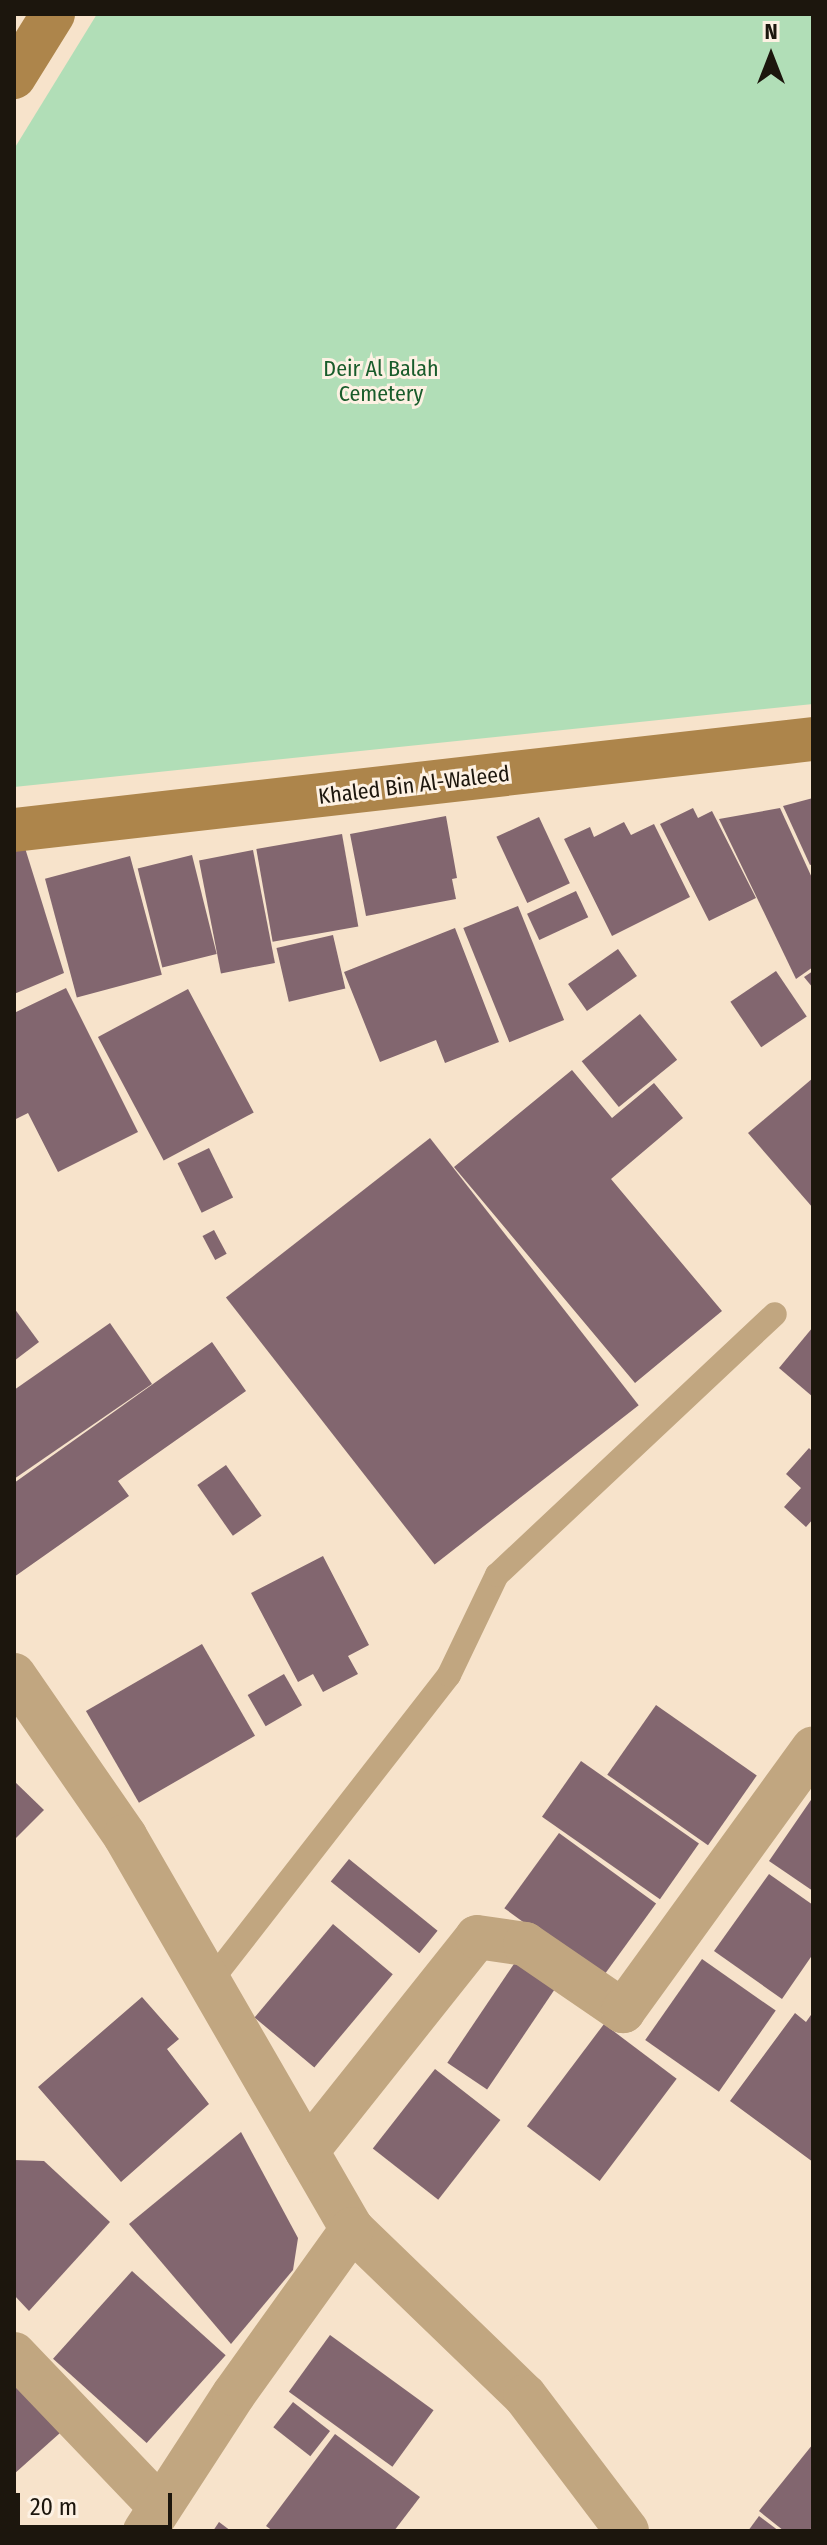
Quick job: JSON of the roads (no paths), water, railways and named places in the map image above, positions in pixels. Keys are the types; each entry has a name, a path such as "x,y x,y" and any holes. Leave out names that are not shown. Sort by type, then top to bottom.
{"street":[{"path":"14,77 53,14"},
{"name":"Khaled Bin Al-Waleed","path":"14,830 813,739"},
{"path":"14,1675 125,1836 352,2229 525,2396 627,2531"},
{"path":"307,2151 477,1937 525,1944 623,2011 813,1749"},
{"path":"14,2354 152,2519 234,2394 352,2229"}],"lane":[{"path":"210,1982 449,1675 497,1575 775,1314"}],"park label":[{"name":"Deir Al Balah Cemetery","path":"381,380"}]}
